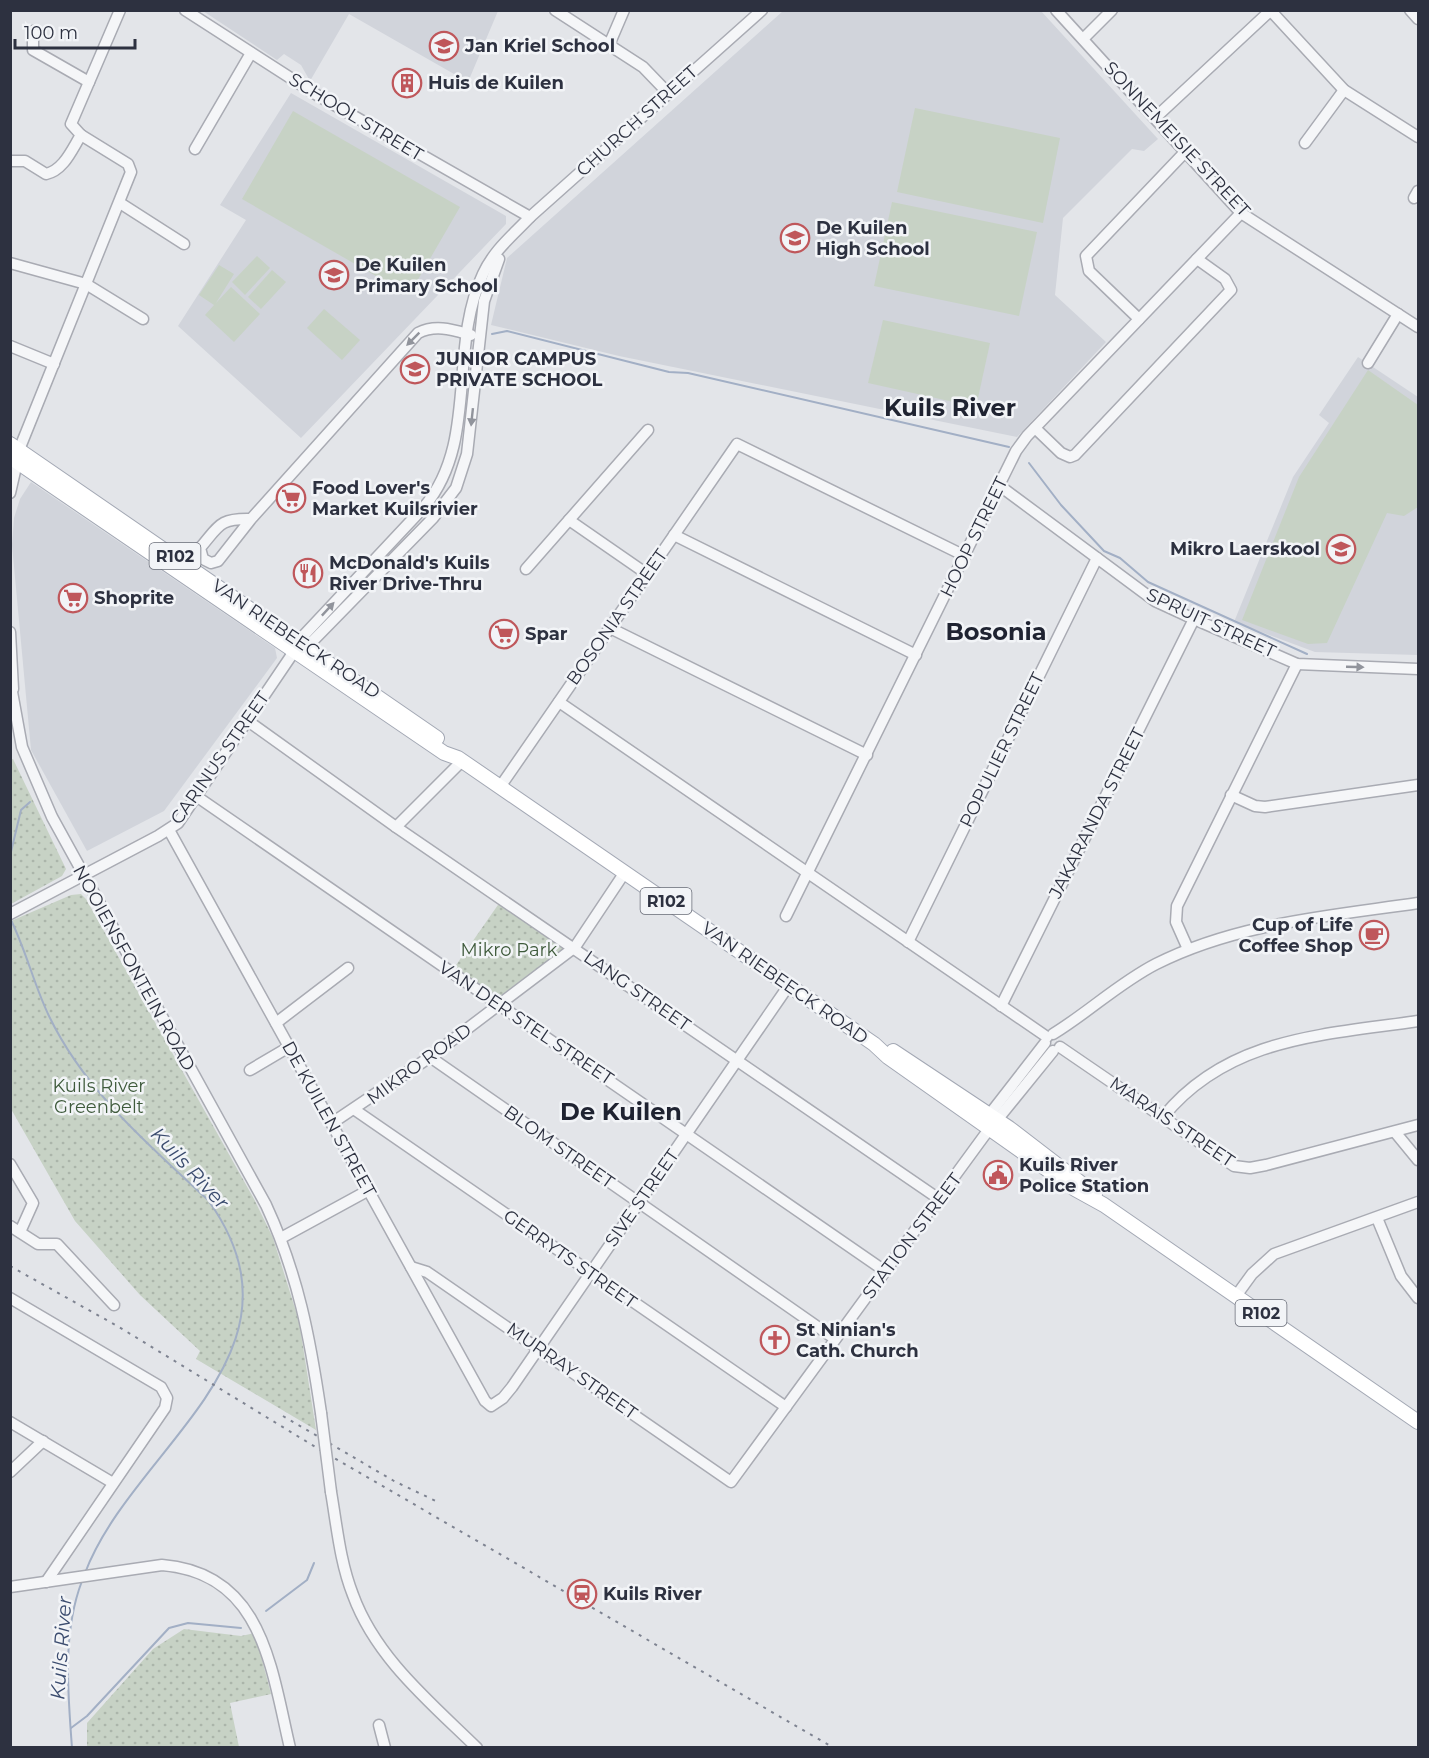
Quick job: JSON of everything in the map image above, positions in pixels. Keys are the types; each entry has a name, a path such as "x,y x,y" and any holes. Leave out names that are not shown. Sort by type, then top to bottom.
{"main road":[{"name":"VAN RIEBEECK ROAD","path":"15,452 177,558 298,649"},
{"name":"VAN RIEBEECK ROAD","path":"15,452 298,649 410,717 449,747 460,759 874,1044 886,1046 910,1061 1075,1189 1104,1205 1419,1422"}],"street":[{"path":"10,493 15,452 120,203 130,168 81,135 73,128 71,120 120,10"},
{"name":"SCHOOL STREET","path":"185,10 431,163 530,217"},
{"path":"555,10 643,67 668,93"},
{"path":"609,45 624,10"},
{"name":"CHURCH STREET","path":"466,334 483,273 500,246 762,10"},
{"name":"SONNEMEISIE STREET","path":"1056,10 1241,213 1419,327"},
{"path":"1083,39 1112,10"},
{"path":"1410,10 1419,19"},
{"path":"1155,118 1270,11 1344,90 1419,137"},
{"path":"33,31 33,50 88,82"},
{"path":"195,149 251,53"},
{"path":"1305,143 1344,90"},
{"path":"10,161 26,161 46,174 53,172 63,164 81,135"},
{"path":"1139,319 1089,271 1086,256 1185,152"},
{"path":"120,203 184,244"},
{"name":"HOOP STREET","path":"786,916 1016,451 1035,428 1241,213"},
{"name":"CHURCH STREET","path":"480,338 489,280 515,233"},
{"path":"1035,428 1061,453 1070,457 1075,455 1186,340 1230,290 1225,279 1197,259"},
{"path":"10,263 86,284 143,319"},
{"path":"1368,363 1398,314"},
{"path":"200,548 200,554 207,562 218,561 251,519 418,333 435,327 480,338"},
{"name":"CARINUS STREET","path":"10,914 169,830 178,823 298,649 440,486 455,444 466,334"},
{"name":"CARINUS STREET","path":"298,649 434,518 456,488 467,454 480,338"},
{"path":"10,346 54,364"},
{"path":"526,569 648,430"},
{"name":"BOSONIA STREET","path":"500,787 734,447 741,445 965,556"},
{"name":"SPRUIT STREET","path":"1000,486 1155,601 1297,664 1419,669"},
{"path":"177,558 200,548 226,520 251,519"},
{"path":"569,520 647,574"},
{"path":"674,535 916,655"},
{"name":"POPULIER STREET","path":"908,942 1097,558"},
{"name":"JAKARANDA STREET","path":"1001,1006 1194,619"},
{"path":"610,628 867,755"},
{"name":"NOOIENSFONTEIN ROAD","path":"10,632 12,685 18,727 28,764 83,876 228,1136 281,1238 303,1305 344,1567 353,1595 370,1632 391,1662 477,1748"},
{"path":"1188,949 1176,922 1177,906 1297,664"},
{"name":"MARAIS STREET","path":"559,702 1234,1166 1241,1168 1266,1165 1419,1125"},
{"name":"LANG STREET","path":"248,720 396,827 575,947 939,1199"},
{"path":"396,827 460,759"},
{"path":"1231,795 1256,806 1265,807 1419,785"},
{"name":"VAN DER STEL STREET","path":"196,796 885,1270"},
{"name":"DE KUILEN STREET","path":"169,830 485,1401 490,1406"},
{"name":"MIKRO ROAD","path":"332,1123 355,1110 430,1057 575,947 625,872"},
{"name":"STATION STREET","path":"731,1482 939,1199 990,1124 1053,1042 1089,1008 1120,985 1188,949 1229,935 1284,923 1419,903"},
{"path":"276,1023 348,968"},
{"name":"SIVE STREET","path":"490,1406 503,1398 539,1348 789,985"},
{"path":"1163,1116 1184,1093 1229,1061 1257,1050 1292,1040 1419,1021"},
{"path":"250,1070 289,1047"},
{"name":"BLOM STREET","path":"430,1057 835,1339"},
{"name":"GERRYTS STREET","path":"355,1110 786,1407"},
{"path":"1395,1132 1419,1160"},
{"path":"10,1164 33,1203 15,1229 42,1245 57,1245 114,1305"},
{"path":"281,1238 369,1191"},
{"path":"1236,1296 1252,1274 1274,1254 1419,1202"},
{"path":"1377,1218 1401,1276 1419,1298"},
{"name":"MURRAY STREET","path":"411,1267 428,1272 731,1482"},
{"path":"10,1298 161,1387 166,1394 165,1408 46,1582"},
{"path":"10,1422 113,1483"},
{"path":"10,1472 43,1441"},
{"path":"10,1587 144,1567 174,1566 204,1575 229,1590 247,1610 261,1637 290,1748"},
{"path":"379,1725 385,1748"}],"shaded area":[{"name":"Jan Kriel School","path":"203,11 498,11 468,82 349,14 310,81 301,65 284,54 277,60"},
{"name":"De Kuilen High School","path":"783,11 1041,11 1158,139 1144,151 1132,149 1063,218 1055,295 1106,342 1017,437 619,356 491,325 507,258"},
{"name":"De Kuilen Primary School","path":"291,93 506,216 506,224 301,438 178,326 246,220 220,205"},
{"name":"Mikro Laerskool","path":"1358,357 1418,397 1418,655 1315,652 1234,622 1293,477 1329,423 1319,415"},
{"path":"31,482 275,648 277,658 164,811 87,851 31,750 12,545 14,518 20,499"}],"green space":[{"path":"915,108 1060,138 1043,223 897,192"},
{"path":"293,111 460,207 409,295 242,199"},
{"path":"892,202 1037,232 1019,316 874,286"},
{"path":"257,256 270,268 245,295 232,282"},
{"path":"219,265 234,274 216,303 231,287 260,314 234,342 205,315 214,305 199,295"},
{"path":"272,270 286,282 261,309 248,297"},
{"path":"324,309 360,340 342,360 307,328"},
{"path":"883,320 990,343 976,407 868,383"},
{"name":"Mikro Laerskool","path":"1368,370 1418,405 1418,507 1404,516 1387,513 1327,643 1308,644 1242,620 1299,477"},
{"path":"13,759 66,869 62,876 11,904 10,760"},
{"name":"Kuils River Greenbelt","path":"81,894 86,899 254,1199 273,1238 299,1321 316,1430 196,1359 200,1351 140,1295 75,1221 11,1109 11,921 71,895"},
{"name":"Mikro Park","path":"500,902 563,945 565,950 500,998 454,968"},
{"path":"184,1629 241,1636 255,1633 271,1694 230,1703 239,1747 87,1747 87,1723 153,1649"}],"waterway":[{"path":"492,334 507,331 669,372 688,373 1009,447"},
{"path":"1029,463 1061,505 1104,551 1120,558 1148,582 1307,654"},
{"path":"10,856 21,810 30,802"},
{"name":"Kuils River","path":"10,918 49,1016 81,1069 119,1115 208,1200 237,1255 242,1305 231,1352 206,1397 109,1527 85,1573"},
{"path":"266,1611 307,1580 314,1563"},
{"name":"Kuils River","path":"72,1748 68,1685 69,1642 71,1621 82,1581"},
{"path":"71,1728 87,1716 169,1628 188,1623 241,1628"}],"railway":[{"path":"10,1266 119,1327 317,1448 834,1748"},
{"path":"283,1416 394,1481 440,1503"}],"place":[{"name":"Jan Kriel School","path":"444,46"},
{"name":"Huis de Kuilen","path":"407,83"},
{"name":"De Kuilen High School","path":"795,238"},
{"name":"De Kuilen Primary School","path":"334,275"},
{"name":"JUNIOR CAMPUS PRIVATE SCHOOL","path":"415,369"},
{"name":"Food Lover's Market Kuilsrivier","path":"291,498"},
{"name":"Mikro Laerskool","path":"1341,549"},
{"name":"McDonald's Kuils River Drive-Thru","path":"308,573"},
{"name":"Shoprite","path":"73,598"},
{"name":"Spar","path":"504,634"},
{"name":"Cup of Life Coffee Shop","path":"1374,935"},
{"name":"Kuils River Police Station","path":"998,1175"},
{"name":"St Ninian's Cath. Church","path":"775,1340"},
{"name":"Kuils River","path":"582,1594"}],"district":[{"name":"Kuils River","path":"950,407"},
{"name":"Bosonia","path":"996,631"},
{"name":"De Kuilen","path":"621,1111"}]}
